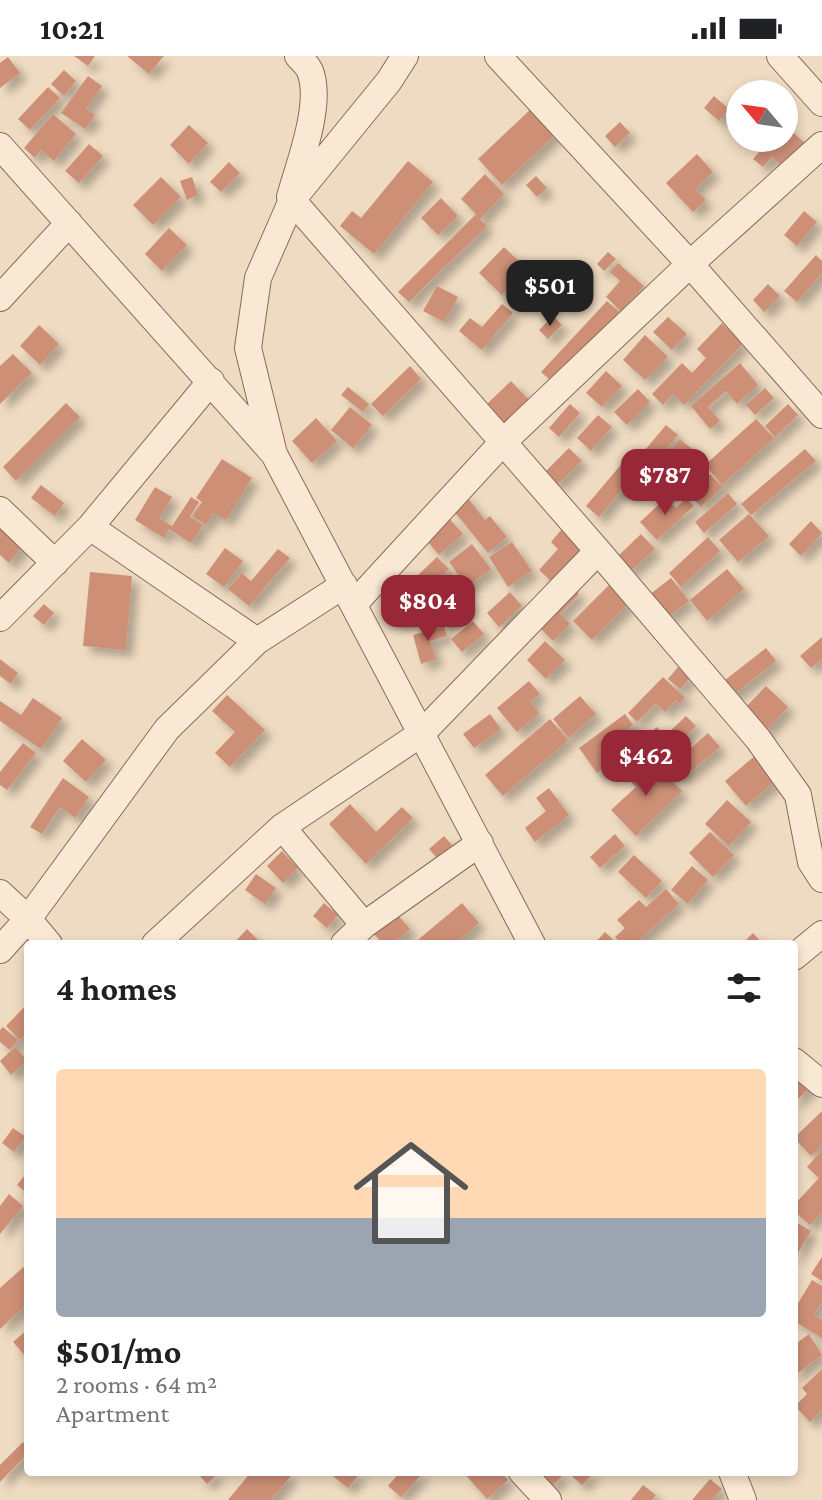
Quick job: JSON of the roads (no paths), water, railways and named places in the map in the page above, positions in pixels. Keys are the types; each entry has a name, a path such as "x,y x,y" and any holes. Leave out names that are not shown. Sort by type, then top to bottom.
{"street":[{"path":"274,454 248,348 258,278 289,207 310,120 314,93 310,69 298,56"},
{"path":"289,207 389,81 405,56"},
{"path":"498,56 690,264 822,415"},
{"path":"780,56 822,103"},
{"path":"0,950 28,919 167,729 257,641 349,595 502,443 690,264 822,145"},
{"path":"0,146 274,454 530,940"},
{"path":"289,207 598,551 758,739 798,795 813,823 811,862 822,879"},
{"path":"0,298 69,223"},
{"path":"0,618 90,527 211,381"},
{"path":"0,510 55,563"},
{"path":"90,527 257,641"},
{"path":"159,940 282,827 422,733 598,551"},
{"path":"282,827 364,925"},
{"path":"348,940 364,925 480,843"},
{"path":"0,893 46,940"},
{"path":"798,954 822,934"},
{"path":"798,1064 822,1084"},
{"path":"526,1476 548,1500"},
{"path":"734,1476 743,1500"}]}
